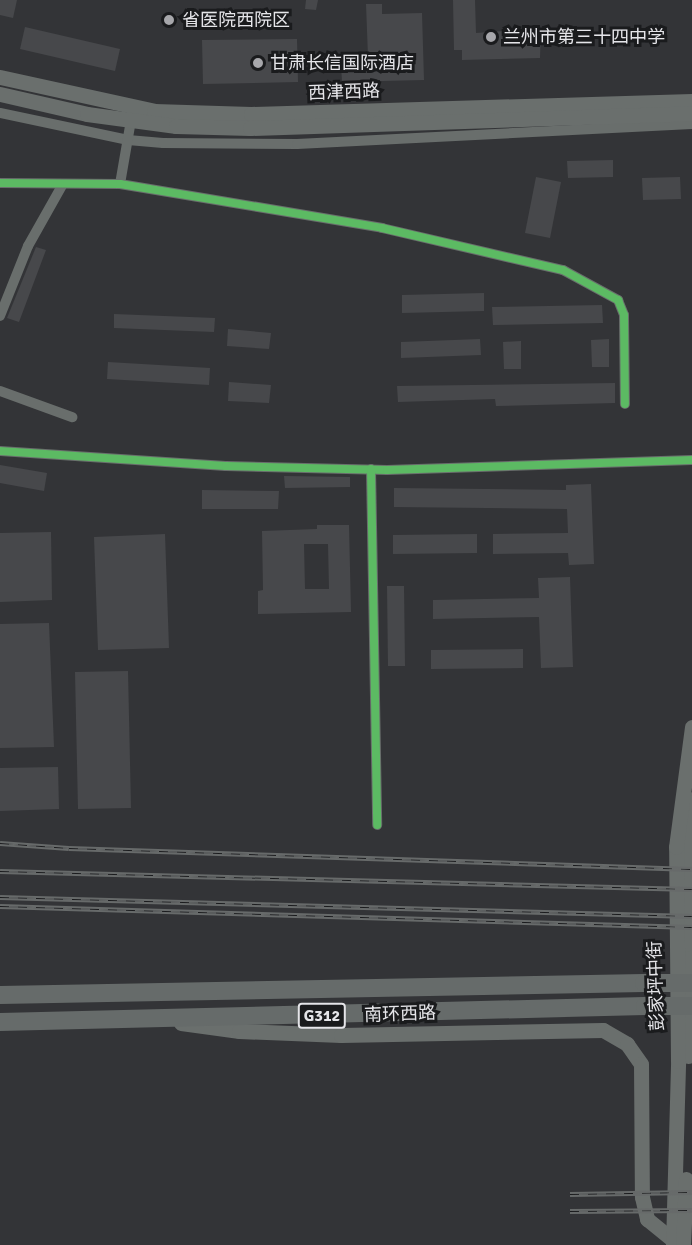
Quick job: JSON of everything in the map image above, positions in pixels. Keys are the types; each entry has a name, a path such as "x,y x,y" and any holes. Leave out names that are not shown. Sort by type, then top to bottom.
{"highway":[{"name":"南环西路","path":"0,995 692,983"},
{"name":"南环西路","path":"0,1022 160,1021 692,1006"}],"main road":[{"name":"西津西路","path":"0,77 165,111 251,114 692,101"},
{"name":"西津西路","path":"0,94 131,120 176,126 250,128 692,113"},
{"name":"彭家坪中街","path":"684,943 676,847 692,727"},
{"name":"彭家坪中街","path":"679,1242 684,943 692,799"},
{"path":"160,1021 239,1031 341,1035 603,1030 627,1044 641,1064 642,1197 647,1219 679,1242 692,1216"}],"street":[{"path":"0,113 128,140 297,144 692,124"},
{"path":"120,184 131,120"},
{"path":"0,183 120,184 382,228 563,270 618,300 624,315 625,404"},
{"path":"0,316 28,246 63,184"},
{"path":"0,391 72,417"},
{"path":"0,451 226,466 371,469 692,460"},
{"path":"371,469 377,825"}],"building":[{"path":"0,0 17,0 13,18 0,15"},
{"path":"306,0 318,0 316,10 305,9"},
{"path":"453,0 475,0 476,33 541,28 540,58 462,60 462,50 454,50"},
{"path":"366,4 382,4 382,14 422,13 424,80 342,82 341,65 365,64 368,57"},
{"path":"25,27 120,49 115,71 20,49"},
{"path":"297,39 298,82 203,84 202,40"},
{"path":"613,160 613,177 568,178 567,161"},
{"path":"536,177 561,182 550,238 525,233"},
{"path":"680,177 681,199 643,200 642,178"},
{"path":"36,247 46,250 19,322 7,318"},
{"path":"484,293 484,311 402,313 402,295"},
{"path":"602,305 603,323 493,325 492,307"},
{"path":"114,314 215,318 214,332 114,328"},
{"path":"228,329 271,333 269,349 227,346"},
{"path":"480,339 481,355 401,358 401,342"},
{"path":"609,339 609,367 592,367 591,340"},
{"path":"521,341 521,369 504,369 503,342"},
{"path":"108,362 210,368 209,385 107,379"},
{"path":"229,382 271,385 269,403 228,401"},
{"path":"615,383 615,403 496,406 495,399 398,402 397,386"},
{"path":"0,465 47,473 44,491 0,483"},
{"path":"284,476 350,477 350,487 285,488"},
{"path":"591,484 594,564 569,565 568,553 493,554 493,534 568,533 567,509 394,507 394,488 566,490 566,485"},
{"path":"202,490 279,491 278,509 202,509"},
{"path":"317,525 349,525 351,612 258,614 258,591 263,590 262,531 317,529","holes":["304,544 328,544 329,589 305,589"]},
{"path":"51,532 52,600 0,602 0,533"},
{"path":"165,534 169,648 98,650 94,537"},
{"path":"477,534 477,553 393,554 393,535"},
{"path":"570,577 573,667 541,668 539,617 433,619 433,600 539,598 538,578"},
{"path":"387,586 404,586 405,666 388,666"},
{"path":"49,623 54,747 0,748 0,624"},
{"path":"523,649 523,668 431,669 431,650"},
{"path":"128,671 131,808 78,809 75,672"},
{"path":"58,767 59,809 0,811 0,768"}],"railway":[{"path":"0,843 69,848 692,869"},
{"path":"0,871 692,889"},
{"path":"0,897 692,916"},
{"path":"0,906 692,927"},
{"path":"570,1194 692,1192"},
{"path":"570,1211 692,1210"}],"cycle path":[{"path":"0,183 120,184 382,228 563,270 618,300 624,315 625,404"},
{"path":"0,451 226,466 387,470 692,460"},
{"path":"371,469 377,825"}],"place":[{"name":"省医院西院区","path":"169,20"},
{"name":"兰州市第三十四中学","path":"491,37"},
{"name":"甘肃长信国际酒店","path":"258,63"}]}
